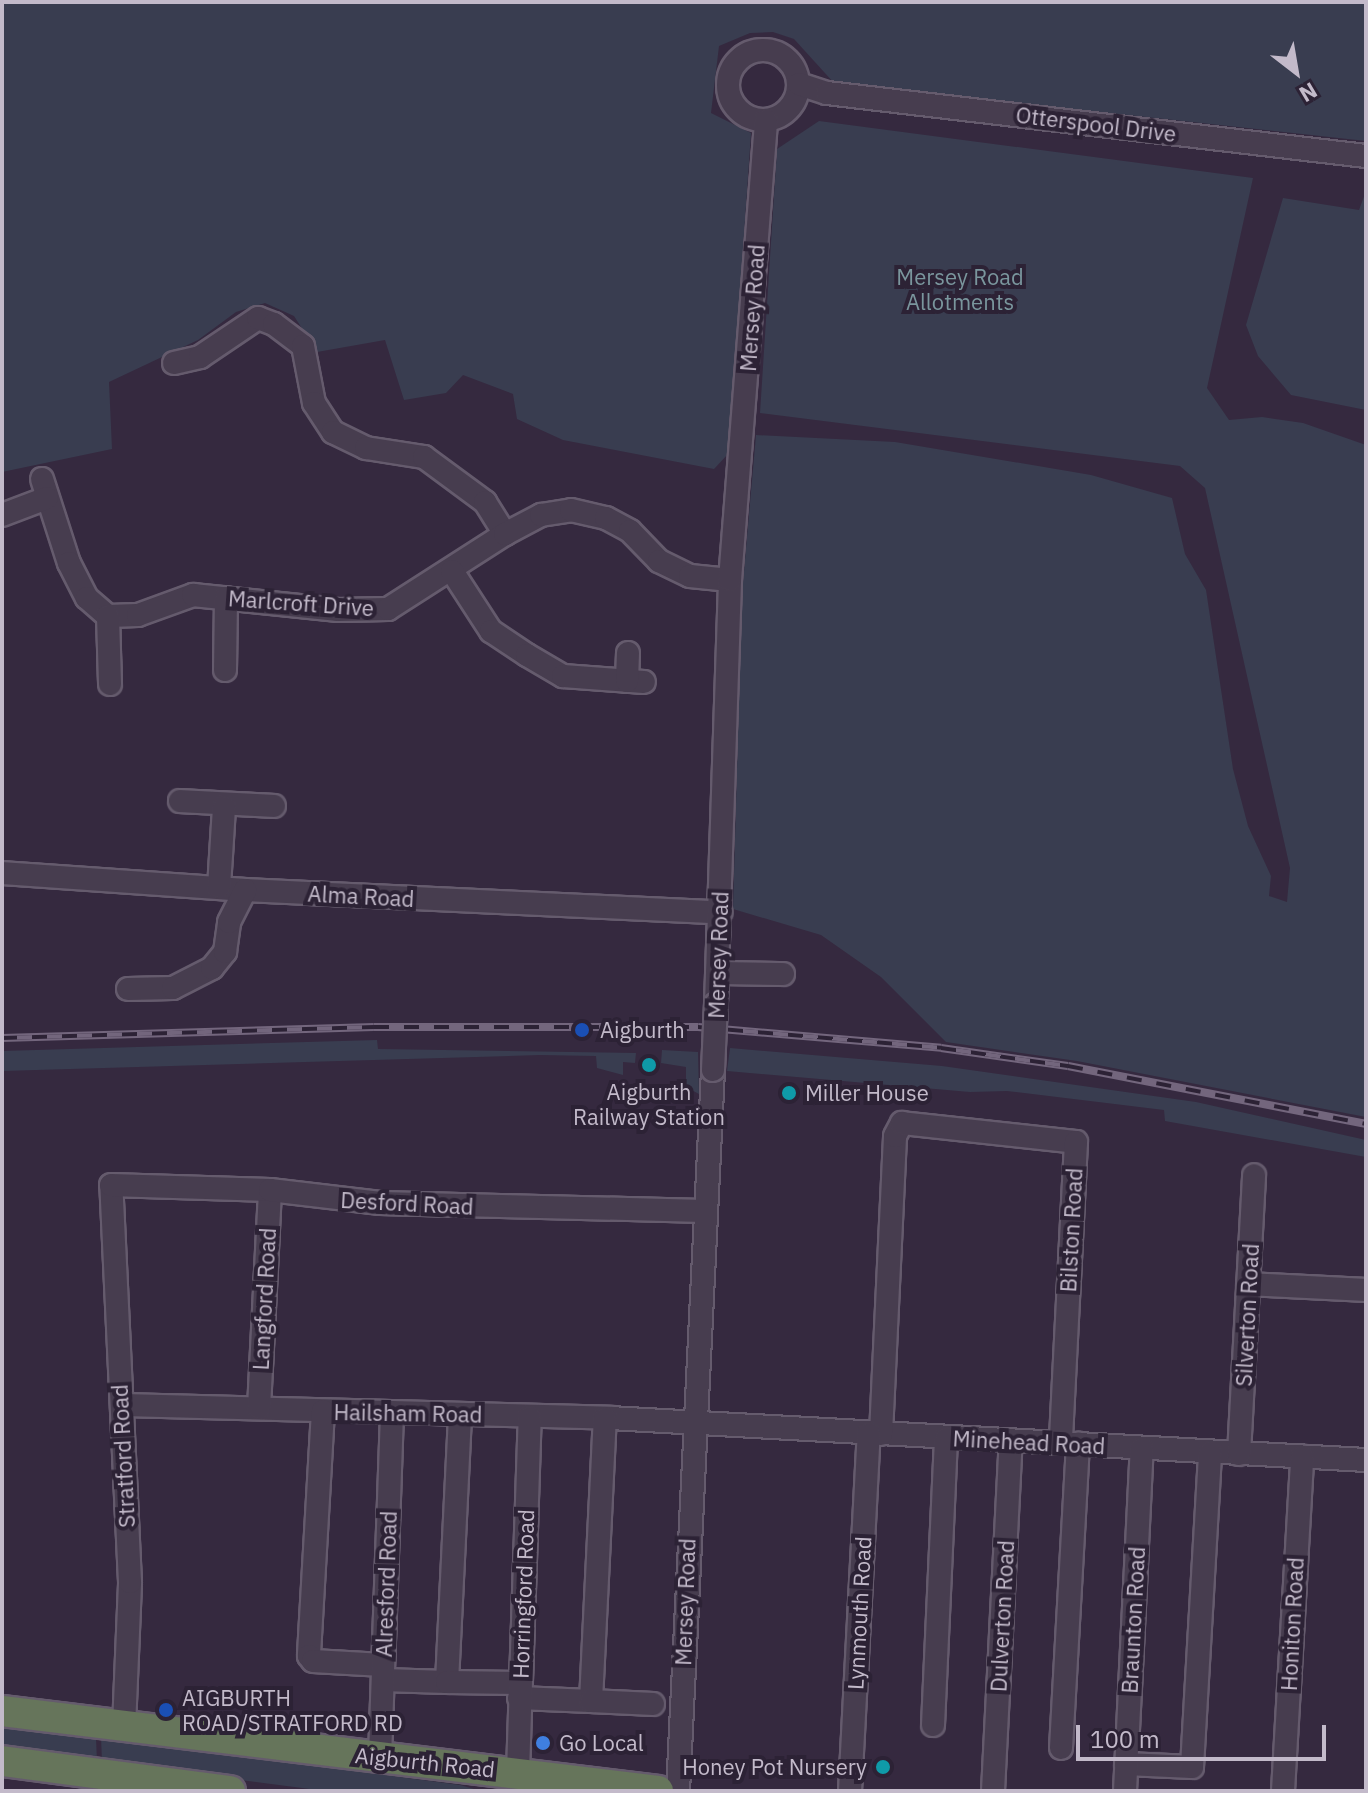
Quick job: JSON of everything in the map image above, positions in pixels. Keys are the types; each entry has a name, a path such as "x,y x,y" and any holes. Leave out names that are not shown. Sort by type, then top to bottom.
{"highway":[{"name":"Aigburth Road","path":"2,1711 658,1791"},
{"path":"2,1761 106,1782 230,1791"}],"street":[{"path":"757,50 781,54 796,72 799,84 793,104 766,120 744,115 730,96 728,84 737,62 757,50"},
{"name":"Otterspool Drive","path":"799,84 827,93 1366,156"},
{"name":"Mersey Road","path":"678,1791 692,1423 720,912 730,580 766,120"},
{"path":"174,363 200,357 258,318 274,324 303,346 314,403 333,432 366,448 424,457 485,502 505,534"},
{"path":"2,515 45,488 87,598 108,616 110,684"},
{"name":"Marlcroft Drive","path":"108,616 138,615 178,597 226,598 338,610 388,609 452,571 505,534 541,515 571,510 606,518 630,531 659,561 690,576 730,580"},
{"path":"452,571 491,631 563,676 636,681 628,653"},
{"path":"225,670 226,598"},
{"path":"180,801 224,807 274,806"},
{"path":"219,887 224,807"},
{"name":"Alma Road","path":"2,873 245,890 720,912"},
{"path":"128,989 173,988 195,981 225,952 229,922 245,890"},
{"path":"717,973 783,974"},
{"name":"Lynmouth Road","path":"850,1791 895,1136 902,1123"},
{"name":"Bilston Road","path":"902,1123 1076,1142 1069,1443"},
{"name":"Silverton Road","path":"1239,1454 1254,1175"},
{"name":"Desford Road","path":"111,1185 270,1190 380,1203 704,1211"},
{"name":"Stratford Road","path":"111,1185 118,1369 125,1405 130,1582 124,1727"},
{"name":"Langford Road","path":"259,1408 270,1190"},
{"path":"1248,1284 1366,1290"},
{"name":"Hailsham Road","path":"125,1405 692,1423"},
{"path":"323,1411 309,1656 313,1661 591,1701 653,1704"},
{"name":"Alresford Road","path":"380,1757 392,1412"},
{"path":"447,1682 460,1415"},
{"name":"Horringford Road","path":"518,1772 530,1417"},
{"path":"591,1701 605,1418"},
{"name":"Minehead Road","path":"692,1423 1366,1460"},
{"path":"933,1725 946,1438"},
{"name":"Dulverton Road","path":"993,1791 1011,1441"},
{"path":"1061,1748 1069,1443"},
{"name":"Braunton Road","path":"1125,1791 1142,1448"},
{"path":"1126,1764 1192,1767 1210,1453"},
{"name":"Honiton Road","path":"1283,1791 1302,1457"}],"green space":[{"path":"2,2 1366,2 1366,141 834,83 794,39 773,32 750,33 719,46 711,113 751,133 729,453 714,469 563,440 517,419 513,394 463,375 446,393 404,400 385,340 317,352 294,316 265,303 236,312 198,340 109,382 112,449 2,472"},
{"name":"Mersey Road Allotments","path":"819,121 1253,178 1207,388 1229,420 1262,417 1303,423 1366,445 1366,1117 1077,1061 946,1042 881,977 821,935 733,909 742,594 756,435 895,442 1091,475 1172,498 1185,554 1206,590 1233,769 1248,826 1271,876 1269,896 1287,902 1290,868 1205,488 1180,466 760,413 777,149"},
{"path":"1366,191 1366,410 1291,395 1258,356 1246,325 1283,198 1359,210"},
{"path":"377,1040 378,1049 636,1053 635,1063 623,1062 623,1075 597,1068 596,1056 540,1055 2,1071 2,1051"},
{"path":"730,1048 942,1066 1196,1102 1366,1140 1366,1157 1165,1121 1164,1110 1007,1091 970,1092 727,1071"},
{"path":"662,1050 698,1052 699,1094 686,1087 686,1067 661,1063"},
{"path":"2,1727 96,1738 97,1762 2,1749"},
{"path":"101,1737 460,1785 481,1791 325,1791 102,1762"}],"railway":[{"path":"2,1038 374,1027 698,1027 941,1048 1068,1066 1366,1124"}],"place":[{"name":"Aigburth","path":"582,1030"},
{"name":"Aigburth Railway Station","path":"649,1065"},
{"name":"Miller House","path":"789,1093"},
{"name":"AIGBURTH ROAD/STRATFORD RD","path":"166,1710"},
{"name":"Go Local","path":"543,1743"},
{"name":"Honey Pot Nursery","path":"883,1767"}]}
